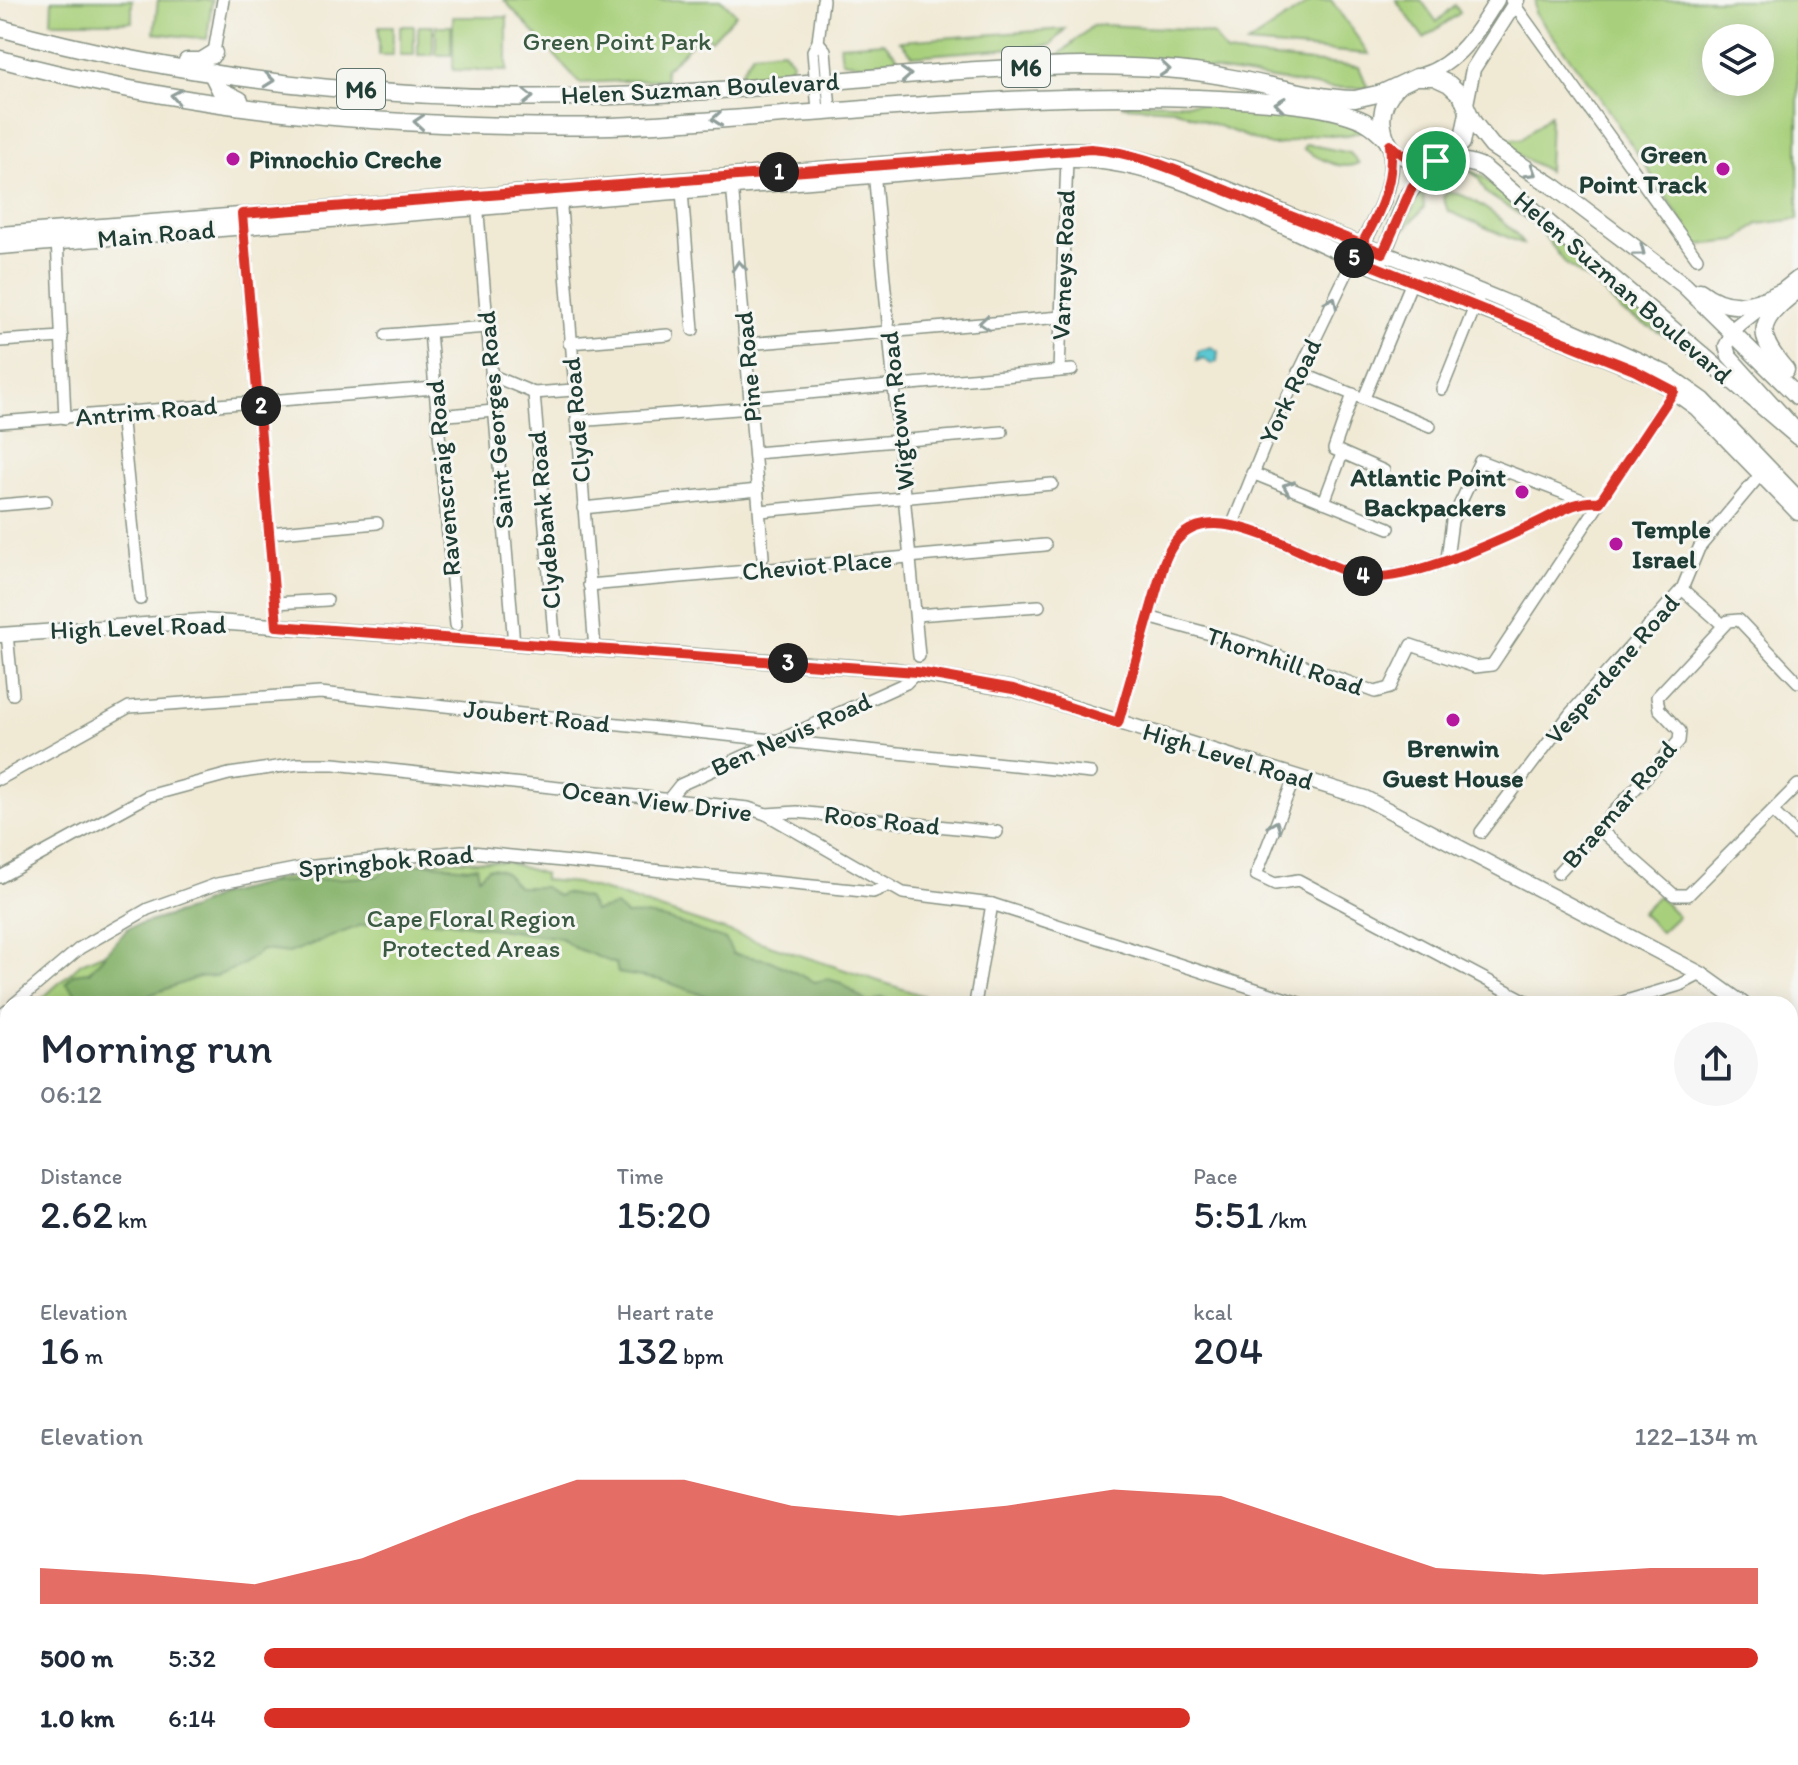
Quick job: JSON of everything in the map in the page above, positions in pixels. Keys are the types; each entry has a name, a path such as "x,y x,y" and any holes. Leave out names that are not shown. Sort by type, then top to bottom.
{"main road":[{"path":"1418,77 1443,68 1457,56 1497,0"},
{"path":"1380,260 1412,187 1437,161 1462,143 1468,127 1467,108 1473,69 1514,1"},
{"name":"Helen Suzman Boulevard","path":"0,28 102,53 236,76 379,91 492,97 658,94 979,69 1088,66 1191,71 1349,99 1371,96 1418,77 1448,82 1492,146 1556,188 1665,269 1733,331 1798,397"},
{"path":"102,53 135,52 195,62 214,53"},
{"name":"Helen Suzman Boulevard","path":"0,59 184,98 365,119 570,127 655,124 1030,97 1218,99 1268,103 1351,117 1372,126 1412,161 1463,161 1484,168 1798,435"},
{"path":"211,72 218,88 234,99 365,119"},
{"path":"1354,258 1392,174 1382,121 1384,108 1399,85"},
{"name":"Main Road","path":"874,170 1068,149 1118,152 1157,163 1362,244 1380,260"},
{"name":"Main Road","path":"0,247 57,236 732,181 874,170 1067,160 1109,161 1143,169 1354,258 1380,260 1580,342 1677,386 1764,470 1798,498"},
{"name":"Main Road","path":"560,196 682,191 732,181"},
{"name":"Main Road","path":"0,234 57,236"},
{"path":"1665,269 1710,298 1729,305 1747,306 1779,293"},
{"path":"1798,278 1733,331 1726,346 1729,356 1798,435"},
{"path":"1798,290 1768,317 1763,336 1772,354 1798,384"},
{"name":"Main Road","path":"1764,470 1798,513"},
{"name":"High Level Road","path":"4,634 174,621 277,626 917,672 1013,689 1385,806 1701,974 1732,996"}],"street":[{"path":"211,72 223,0"},
{"path":"823,0 818,42 813,51 822,82 824,110"},
{"path":"1514,1 1697,258"},
{"path":"219,32 220,61 236,76"},
{"name":"Varneys Road","path":"1059,371 1067,160"},
{"name":"Wigtown Road","path":"874,170 919,656"},
{"name":"Pine Road","path":"732,181 763,557"},
{"path":"682,191 693,330"},
{"name":"Clyde Road","path":"560,196 595,650"},
{"name":"Saint Georges Road","path":"477,202 514,644"},
{"path":"243,221 261,402 277,626"},
{"path":"57,236 65,418"},
{"name":"York Road","path":"1232,526 1252,473 1354,258"},
{"path":"1324,502 1358,396 1415,274"},
{"path":"1442,389 1477,301"},
{"path":"746,344 1061,317"},
{"path":"386,335 487,327"},
{"name":"Ravenscraig Road","path":"430,332 456,625"},
{"path":"569,343 668,335"},
{"path":"0,341 62,337"},
{"path":"576,421 1072,370"},
{"path":"1298,372 1430,426"},
{"name":"Clydebank Road","path":"491,375 534,393 573,390"},
{"path":"1447,559 1452,521 1480,461 1582,500 1600,502 1677,386"},
{"name":"Antrim Road","path":"0,422 435,388"},
{"name":"Clydebank Road","path":"534,393 555,647"},
{"path":"437,416 494,411"},
{"path":"121,413 140,599"},
{"path":"755,453 1002,432"},
{"path":"1338,452 1384,471"},
{"name":"Vesperdene Road","path":"1481,832 1570,714 1682,589 1699,548 1764,470"},
{"path":"1252,473 1389,528"},
{"path":"760,511 1052,484"},
{"path":"583,508 758,490"},
{"path":"1118,723 1167,555 1178,537 1193,529 1232,526 1271,537 1365,576 1387,576 1495,542 1582,500"},
{"path":"0,505 46,501"},
{"name":"Thornhill Road","path":"1148,617 1243,643 1375,692 1390,688 1411,645 1475,667 1487,667 1496,662 1600,502"},
{"path":"269,533 377,523"},
{"name":"Cheviot Place","path":"589,585 1045,545"},
{"path":"1682,589 1723,625 1731,619 1739,620 1798,682"},
{"path":"275,603 327,600"},
{"path":"916,615 1039,606"},
{"name":"Braemar Road","path":"1558,873 1679,741 1680,731 1659,709 1657,697 1723,625"},
{"path":"4,634 13,694"},
{"name":"Ben Nevis Road","path":"668,800 680,785 906,683 917,672"},
{"name":"Joubert Road","path":"0,779 129,707 320,693 1091,773"},
{"name":"Ocean View Drive","path":"0,877 148,796 229,774 298,764 334,764 748,808 766,814 888,886 913,895 992,904 1277,996"},
{"path":"1295,776 1256,875 1275,884 1298,880 1517,996"},
{"path":"1599,829 1680,897 1688,895 1798,785"},
{"path":"1772,811 1798,836"},
{"name":"Roos Road","path":"766,814 797,812 997,832"},
{"name":"Springbok Road","path":"23,996 80,948 148,909 217,884 277,871 462,851 873,892 888,886"},
{"path":"976,996 992,904"},
{"path":"1643,996 1680,985 1701,974"}],"green space":[{"path":"52,0 132,0 132,22 51,22"},
{"path":"158,0 212,0 207,39 154,33"},
{"name":"Green Point Park","path":"504,0 722,0 736,14 712,40 703,33 665,70 666,79 580,83"},
{"path":"1313,0 1331,0 1369,54 1247,44"},
{"path":"1396,0 1421,0 1437,22 1455,5 1460,13 1424,38"},
{"name":"Green Point Track","path":"1535,0 1798,0 1798,219 1758,224 1737,241 1698,245 1595,90 1535,13"},
{"path":"453,17 507,17 507,71 453,70"},
{"path":"379,26 393,26 393,55 379,55"},
{"path":"400,26 414,26 414,55 400,55"},
{"path":"418,26 433,26 433,55 418,55"},
{"path":"436,26 451,26 451,55 436,55"},
{"path":"1092,26 1188,29 1214,35 1226,53 1359,67 1368,88 1328,88 1154,60 1053,60"},
{"path":"1065,29 1051,45 913,56 900,41"},
{"path":"884,42 899,59 864,65 842,61 840,45"},
{"path":"783,50 793,62 786,72 738,76 753,53"},
{"path":"1133,102 1281,111 1339,122 1362,130 1348,135 1305,136 1283,144 1268,145 1174,109 1122,106"},
{"path":"1550,115 1548,171 1510,151 1498,139 1521,139"},
{"path":"1306,144 1350,153 1359,163 1345,166 1330,163 1303,149"},
{"path":"1466,169 1482,176 1668,337 1622,312 1599,288 1566,264 1536,225 1486,193 1478,177"},
{"path":"1423,188 1424,208 1400,234"},
{"path":"1448,192 1467,198 1490,212 1511,229 1523,244 1448,211 1443,197"},
{"name":"Cape Floral Region Protected Areas","path":"449,860 506,862 544,874 544,880 576,883 612,893 924,996 45,996 81,963 276,879"},
{"path":"424,863 468,868 477,866 479,877 488,868 495,868 518,887 544,887 558,896 564,893 587,898 594,911 616,906 626,915 651,916 676,922 726,940 733,954 769,960 815,982 828,979 841,983 859,996 706,996 661,980 618,973 616,964 573,947 561,938 448,922 395,920 359,926 289,953 262,950 242,965 217,976 199,977 147,996 78,996 66,983 73,974 89,972 128,928 192,909 216,896 267,883 378,876 387,868"},
{"path":"1658,896 1678,916 1661,932 1641,913"}],"water":[{"path":"1211,347 1218,351 1217,362 1211,364 1203,358 1197,361 1198,351"}],"place":[{"name":"Pinnochio Creche","path":"233,159"},
{"name":"Green Point Track","path":"1723,169"},
{"name":"Atlantic Point Backpackers","path":"1522,492"},
{"name":"Temple Israel","path":"1616,544"},
{"name":"Brenwin Guest House","path":"1453,720"}],"route":[{"path":"1436,161 1412,161 1390,145 1392,174 1372,227 1362,244 1354,258 1634,370 1674,391 1600,502 1582,500 1495,542 1428,565 1387,576 1365,576 1257,532 1224,526 1185,532 1170,547 1164,563 1118,723 1013,689 917,672 277,626 261,402 242,214 1091,149 1126,153 1157,163 1362,244 1383,253 1412,187 1436,161"}]}
